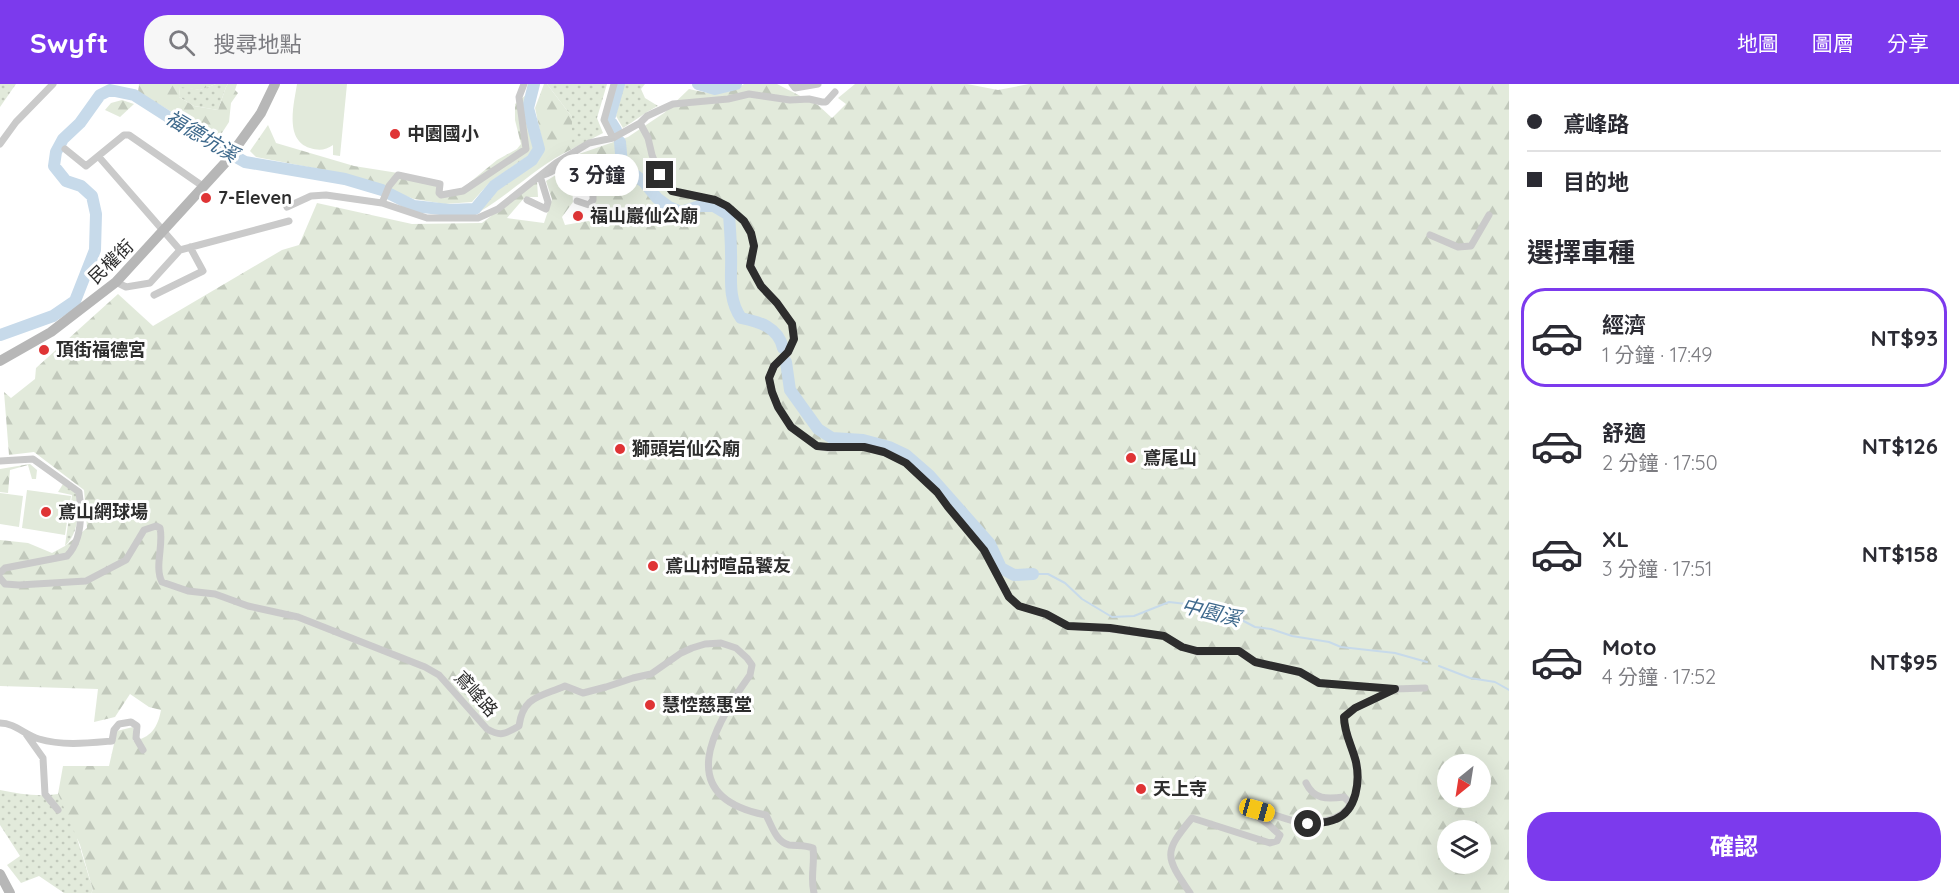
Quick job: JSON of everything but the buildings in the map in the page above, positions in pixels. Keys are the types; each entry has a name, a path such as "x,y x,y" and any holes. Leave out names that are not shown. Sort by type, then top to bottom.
{"street":[{"path":"0,144 16,122 53,84"},
{"name":"民權街","path":"0,361 51,332 116,282 163,233 239,146 261,113 275,84"},
{"path":"613,138 604,120 614,84"},
{"path":"792,84 795,88 818,84"},
{"path":"383,200 389,186 398,175 440,184 439,193 441,195 463,191 526,149 519,97 522,85"},
{"path":"287,207 311,196 326,195 383,200 427,218 478,218 498,209 556,163 589,143 613,138 640,123 647,116 673,104 686,101 728,99 749,94 826,102 835,92"},
{"path":"640,123 648,138 660,175 672,191 715,200 727,206 744,221 751,233 754,246 750,266 761,286 792,324 794,339 788,352 774,366 769,378 775,400 791,427 817,446 864,447 884,452 906,463 937,492 984,550 1009,597 1019,606 1046,614 1068,626 1110,628 1164,636 1182,647 1197,651 1239,651 1255,662 1300,672 1319,683 1395,689 1425,688"},
{"path":"65,148 86,166 124,135 129,135 204,187"},
{"path":"99,157 180,250"},
{"path":"540,176 549,175 565,162 576,162 579,169 578,181 593,194 593,200 589,205 577,201"},
{"path":"527,200 546,209 548,202 540,176"},
{"path":"1430,235 1458,247 1471,246 1489,215"},
{"path":"116,282 126,287 150,284 180,250 289,221"},
{"path":"154,295 203,271 190,247"},
{"path":"0,461 33,459 79,492 81,514 76,544 67,556 5,568 0,573"},
{"name":"鳶峰路","path":"0,578 5,584 19,585 86,581 126,560 144,530 156,526 160,528 162,538 159,569 162,582 188,591 215,594 248,606 298,617 425,667 439,675 487,729 496,734 504,734 519,726 525,705 565,686 584,693 651,674 681,653 705,644 721,643 736,648 747,658 752,669 713,739 707,761 710,778 722,795 735,806 766,815 776,837 788,845 813,848 811,874 814,893"},
{"path":"1190,893 1171,864 1169,852 1176,837 1192,818 1270,843 1277,841 1280,835 1255,815 1257,810 1308,824 1336,819 1348,811 1358,780 1356,761 1344,728 1344,717 1355,708 1395,689"},
{"path":"0,723 10,724 40,740 70,742 112,741 114,730 119,724 131,722 137,726 136,738 143,750"},
{"path":"26,734 43,758 45,794 58,810"},
{"path":"1306,783 1310,791 1320,798 1344,797 1351,804"},
{"path":"0,874 10,893"}],"green space":[{"path":"0,84 16,84 0,107"},
{"path":"139,84 216,84 200,90 180,87 179,97 194,106 218,110 228,84 237,84 235,90 238,93 231,103 229,122 218,139 138,92"},
{"path":"216,84 228,84 218,110 194,106 179,97 180,86 200,90"},
{"path":"297,84 347,84 340,156 333,155 333,145 322,150 313,149 302,144 297,137 294,130 293,111"},
{"path":"544,84 547,84 572,117 572,149 548,163 479,212 497,190 534,164 544,150 535,108"},
{"path":"547,84 607,84 597,118 603,133 572,149 572,117"},
{"path":"623,84 645,84 641,89 645,98 658,106 623,128 616,116"},
{"path":"744,84 777,84 818,105 832,118 846,104 838,98 855,84 967,84 998,90 1029,84 1509,84 1509,893 91,893 93,890 80,845 58,794 63,766 109,766 117,731 133,727 133,741 139,740 153,731 161,710 149,707 130,694 115,717 94,722 98,689 0,686 0,540 28,543 52,553 65,546 87,528 84,490 34,452 9,455 4,392 11,398 35,379 36,368 118,294 153,326 282,250 299,245 317,203 412,224 482,223 537,181 538,197 525,197 507,218 544,223 552,199 546,181 564,170 571,170 573,202 562,217 565,225 594,220 596,191 582,180 582,168 576,155 628,137 664,113 689,89 718,93 731,91"},
{"path":"527,94 524,109 534,148 528,156 490,182 472,202 445,204 414,199 350,175 256,157 250,151 268,125 276,143 354,166 442,183 442,192 463,188 521,144 515,120 515,104"},
{"path":"122,100 134,104 120,117 105,110 111,103"},
{"path":"30,464 37,470 36,479 32,479 28,465 10,470 8,493 0,492 0,469"},
{"path":"63,484 76,493 78,507 73,535 65,546 72,495 58,492"},
{"name":"鳶山網球場","path":"27,490 71,496 65,535 22,528"},
{"path":"0,493 23,496 19,527 0,524"},
{"path":"0,790 29,795 58,794 89,854 77,838 93,890 91,893 64,893 39,876 21,883 7,865 20,856 0,825"}],"waterway":[{"name":"福德坑溪","path":"0,335 53,316 75,301 95,250 96,214 92,196 81,186 66,181 54,166 56,152 63,139 80,123 100,95 110,90 134,95 245,162 345,179 382,190 414,206 449,210 475,209 494,186 532,160 539,149 528,108 534,84"},
{"name":"中園溪","path":"616,130 609,119 619,84"},
{"name":"福德坑溪","path":"698,84 715,89 736,84"},
{"name":"中園溪","path":"620,142 622,165 644,182 657,198 669,207 681,212 700,206 714,206 729,215 731,287 734,303 741,318 755,321 773,330 783,348"},
{"name":"中園溪","path":"786,362 790,390 818,429 832,438 863,440 889,447 906,455 929,475 990,544 1001,568 1014,575 1033,574"},
{"name":"中園溪","path":"1033,574 1048,574 1065,583 1082,599 1112,617 1134,616 1169,602 1195,605 1206,611 1236,617 1255,627 1329,642 1341,647 1395,653 1427,662"},
{"name":"中園溪","path":"1439,666 1470,678 1495,682 1509,690"}],"place":[{"name":"中園國小","path":"395,134"},
{"name":"7-Eleven","path":"206,198"},
{"name":"福山巖仙公廟","path":"578,216"},
{"name":"頂街福德宮","path":"44,350"},
{"name":"獅頭岩仙公廟","path":"620,449"},
{"name":"鳶尾山","path":"1131,458"},
{"name":"鳶山網球場","path":"46,512"},
{"name":"鳶山村喧品饕友","path":"653,566"},
{"name":"慧悾慈惠堂","path":"650,705"},
{"name":"天上寺","path":"1141,789"}],"route":[{"path":"660,175 672,191 715,200 727,206 744,221 751,233 754,246 750,266 761,286 792,324 794,339 788,352 774,366 769,378 778,407 791,427 817,446 864,447 884,452 906,463 937,492 984,550 1009,597 1019,606 1046,614 1068,626 1110,628 1164,636 1182,647 1197,651 1239,651 1255,662 1300,672 1319,683 1395,689 1355,708 1344,717 1344,728 1356,761 1358,780 1354,798 1348,811 1336,819 1308,824"}]}
